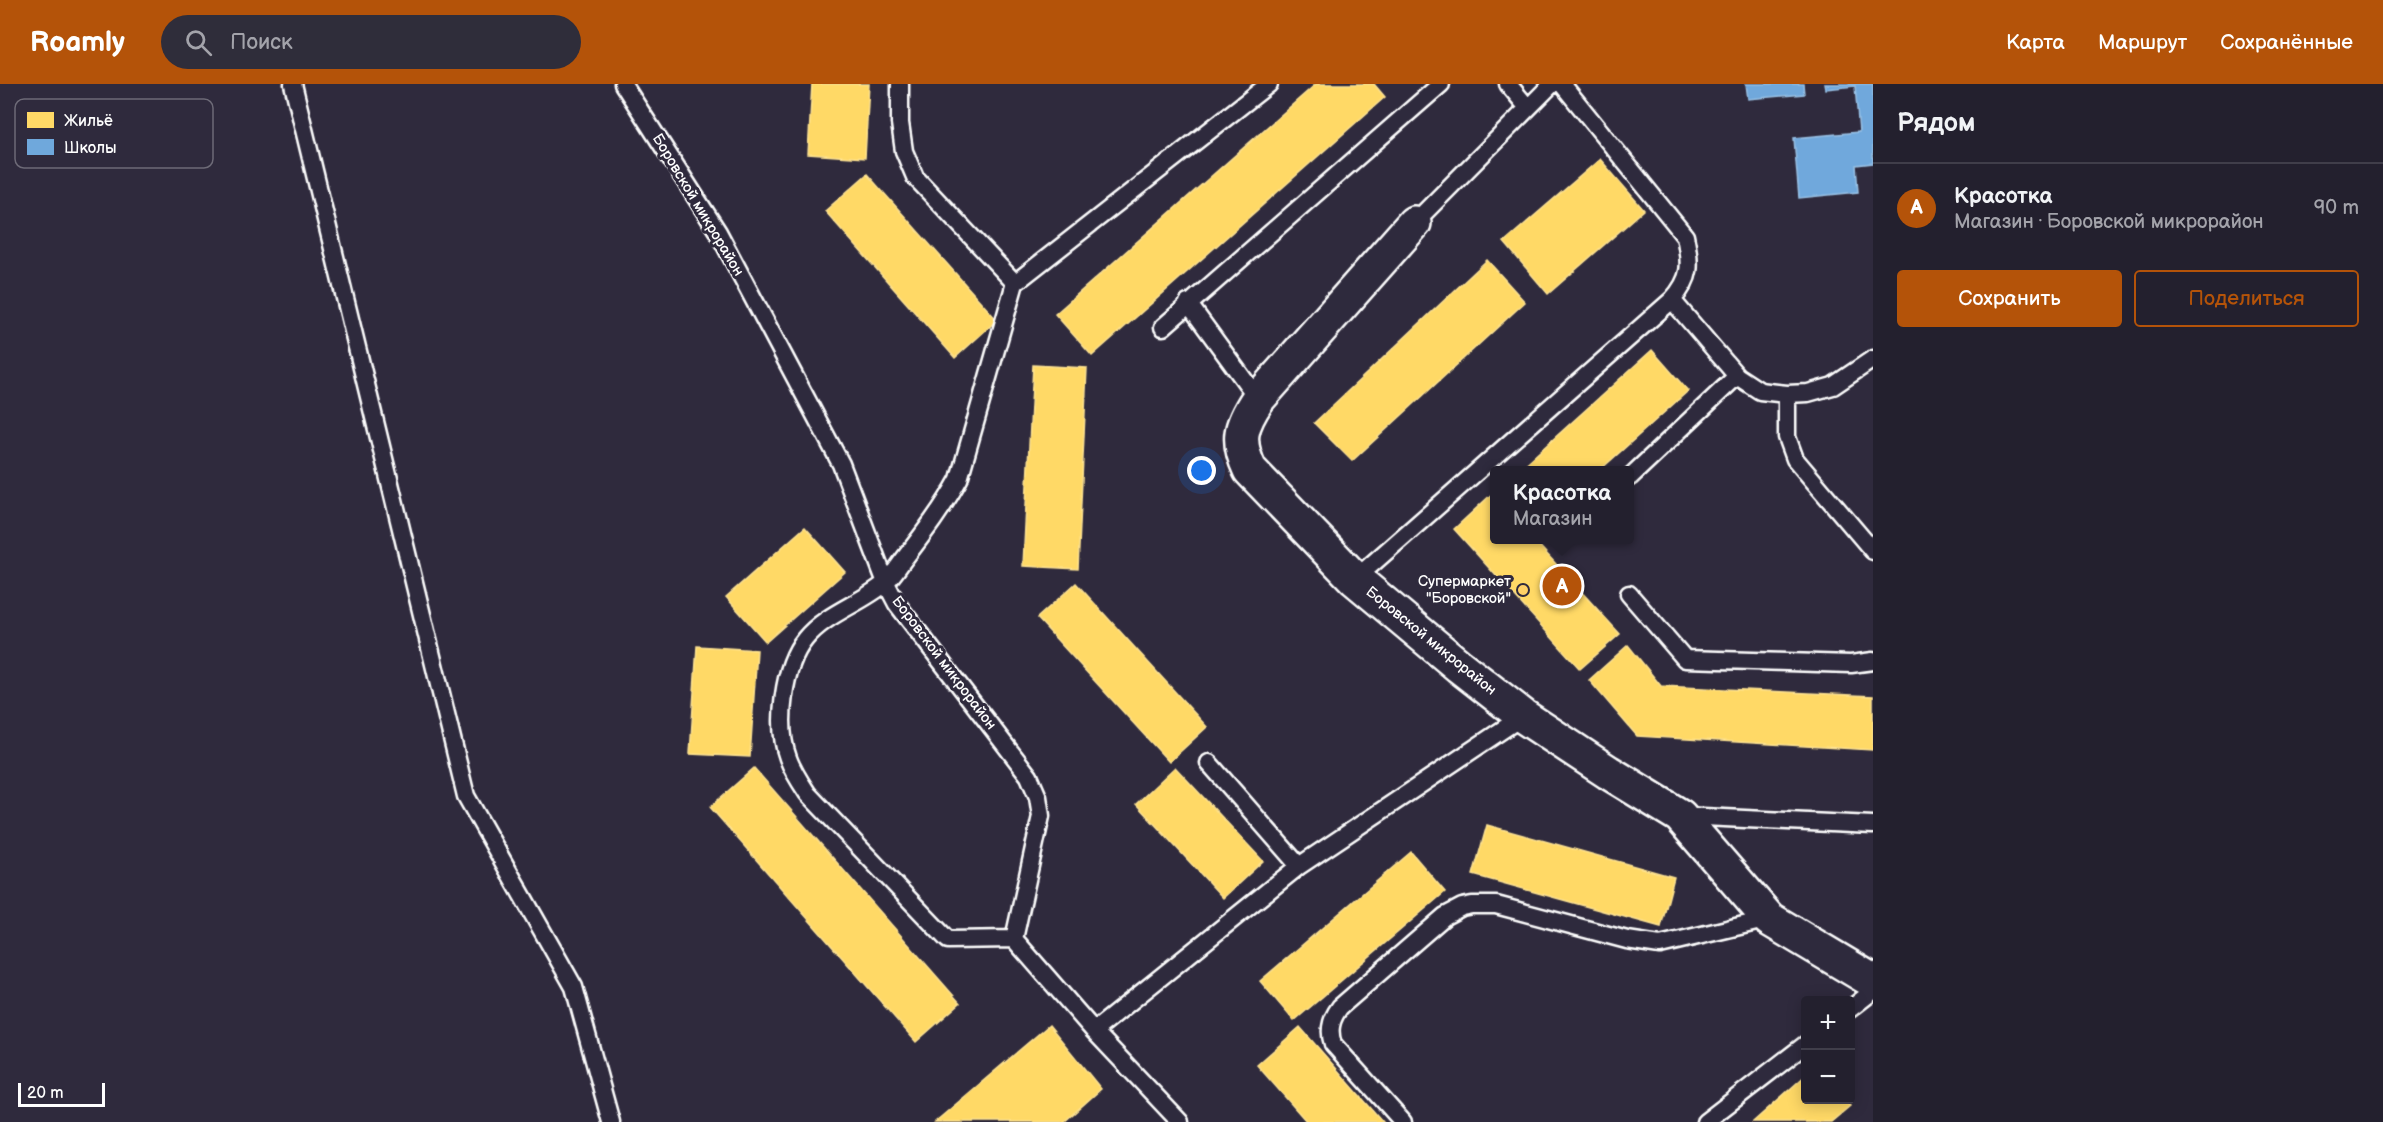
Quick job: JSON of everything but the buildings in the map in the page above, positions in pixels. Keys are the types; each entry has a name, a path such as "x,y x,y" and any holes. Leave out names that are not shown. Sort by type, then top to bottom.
{"street":[{"name":"Боровской микрорайон","path":"1414,223 1248,413 1242,431 1242,453 1250,470 1355,579 1459,666 1523,716 1680,816 1769,919 1873,981"}],"lane":[{"path":"293,84 466,796 574,987 611,1122"},
{"name":"Боровской микрорайон","path":"623,84 718,232 841,464 886,583 897,604 1029,776 1038,797 1041,816 1014,939"},
{"path":"900,84 900,123 904,151 915,177 1016,283"},
{"path":"1163,327 1441,84"},
{"path":"1508,84 1528,108"},
{"path":"1414,223 1552,84"},
{"path":"1355,579 1672,300 1687,280 1690,266 1685,236 1562,84"},
{"path":"1180,1122 1094,1031 1014,939 953,941 943,936 808,794 795,775 787,756 783,727 784,698 794,657 805,638 886,583 935,519 959,479 1016,283 1261,86"},
{"path":"1672,300 1737,376 1760,391 1787,394 1808,393 1833,386 1873,359"},
{"path":"1188,303 1258,399"},
{"path":"1634,472 1737,376"},
{"path":"1787,394 1787,438 1795,459 1873,551"},
{"path":"1629,594 1686,659 1851,663 1873,661"},
{"path":"1094,1031 1299,866 1523,716"},
{"path":"1209,763 1299,866"},
{"path":"1680,816 1873,825"},
{"path":"1403,1122 1333,1044 1330,1025 1340,1007 1445,916 1472,905 1496,905 1628,940 1660,945 1769,919"},
{"path":"1855,1005 1873,991"},
{"path":"1706,1122 1801,1048"}],"place":[{"name":"Красотка","path":"1562,586"},
{"name":"Супермаркет \"Боровской\"","path":"1523,590"}]}
